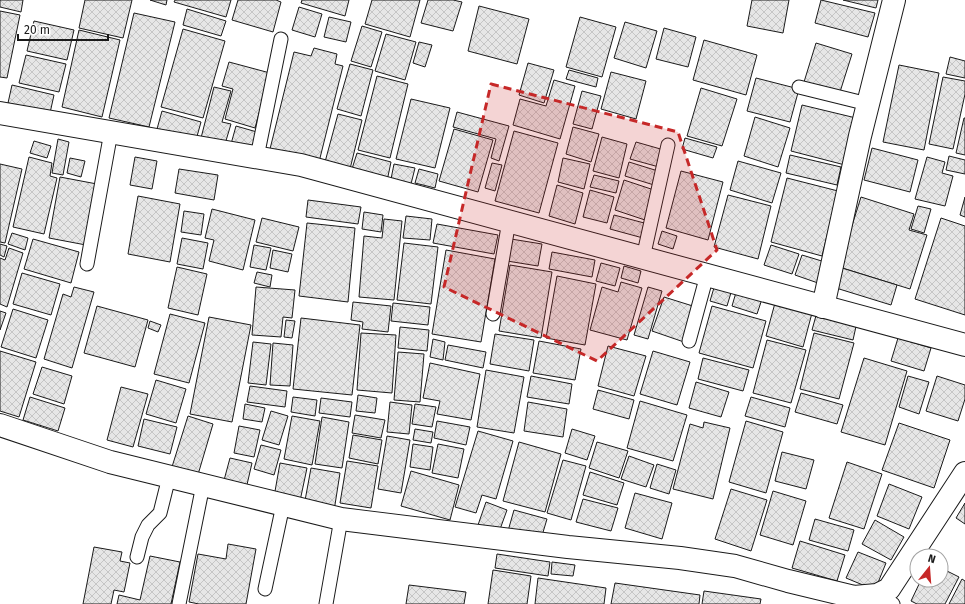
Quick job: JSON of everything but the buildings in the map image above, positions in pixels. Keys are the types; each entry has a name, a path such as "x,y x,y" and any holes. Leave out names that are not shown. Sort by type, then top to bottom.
{"street":[{"path":"823,306 860,136 894,0"},
{"path":"0,113 301,165 823,306 965,346"},
{"path":"0,425 110,462 342,519 680,558 735,566 854,597 885,599 888,589 965,473"}],"lane":[{"path":"257,157 281,39"},
{"path":"799,87 868,104"},
{"path":"87,264 111,132"},
{"path":"643,258 668,145"},
{"path":"493,314 509,221"},
{"path":"689,341 707,275"},
{"path":"137,557 142,537 148,524 160,512 168,477"},
{"path":"179,604 203,485"},
{"path":"265,589 283,505"},
{"path":"326,604 342,519"}],"highlighted area":[{"path":"491,84 678,132 717,250 597,361 444,287"}]}
